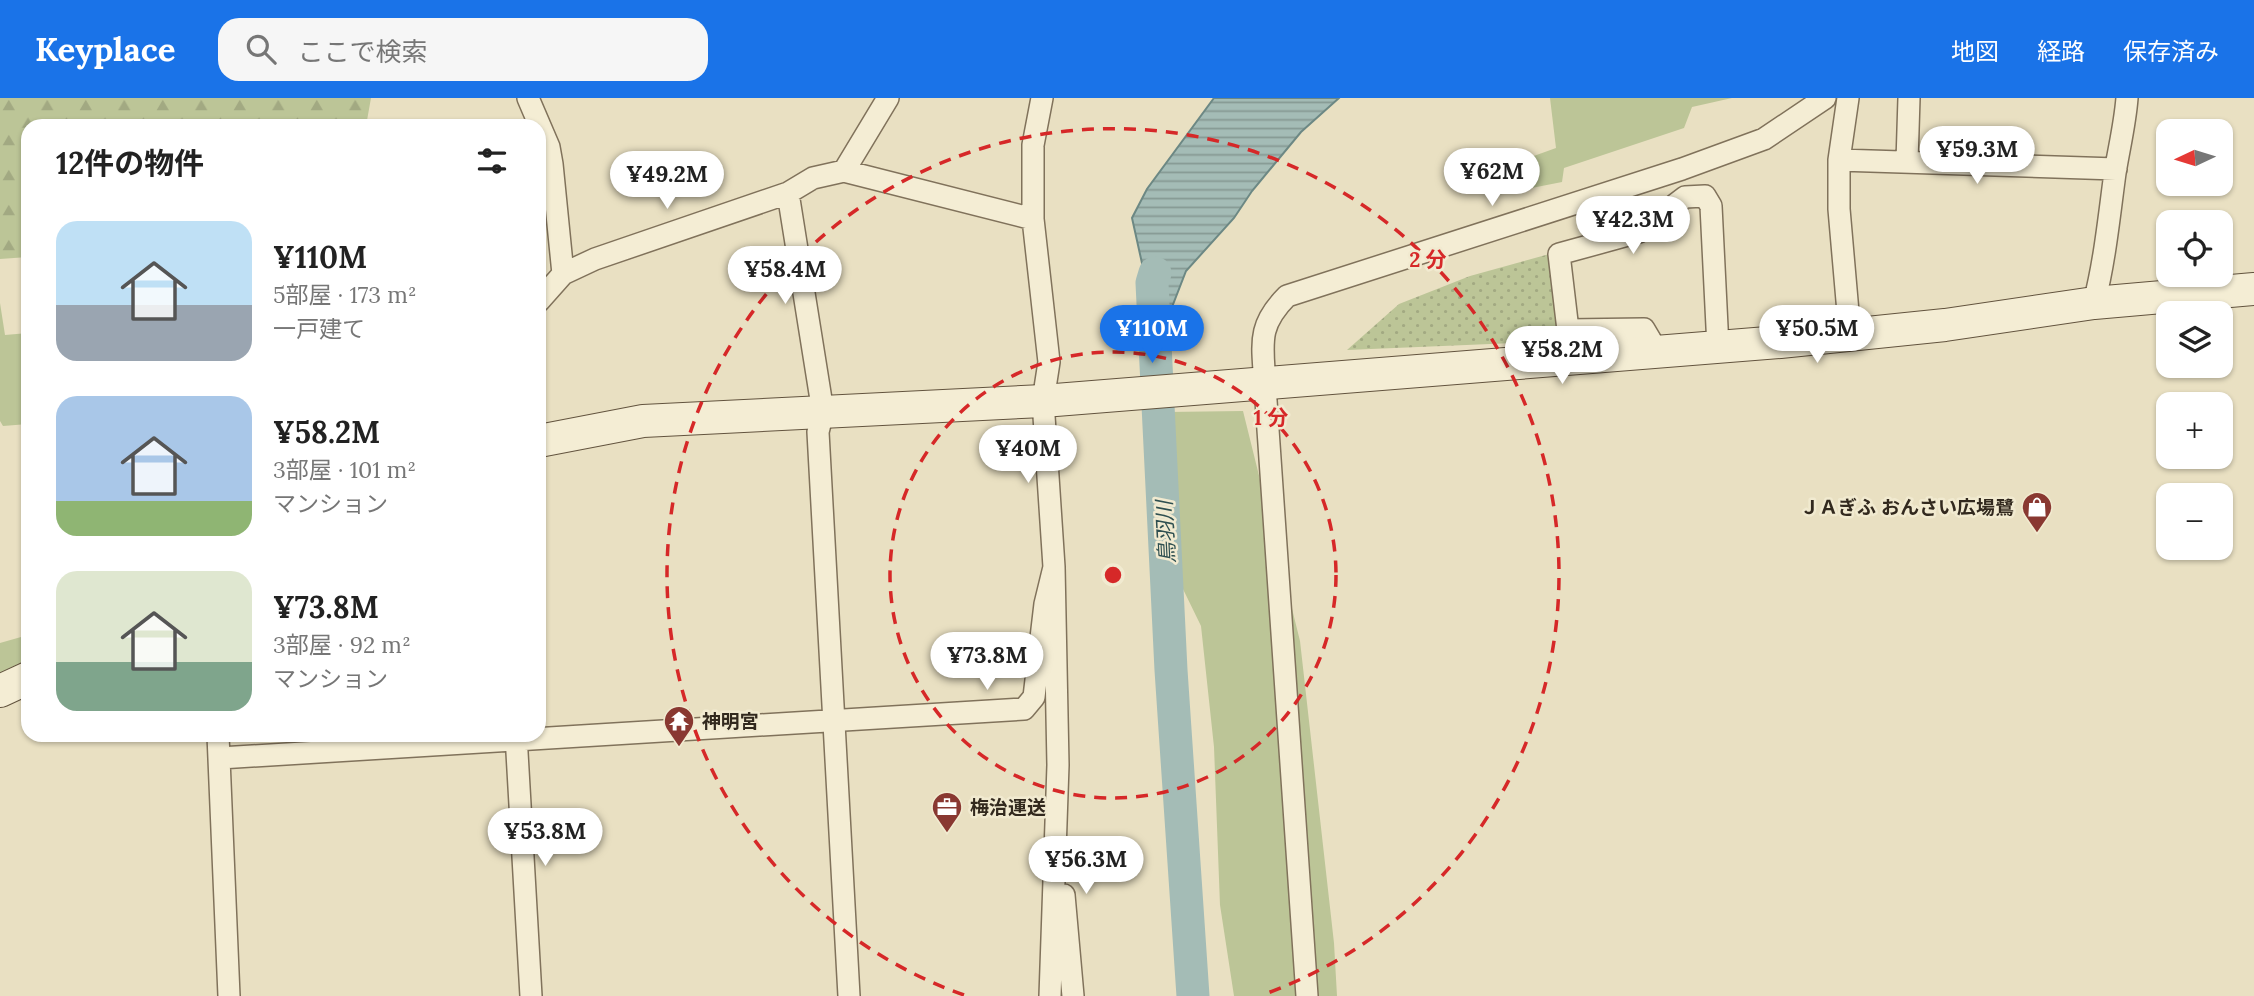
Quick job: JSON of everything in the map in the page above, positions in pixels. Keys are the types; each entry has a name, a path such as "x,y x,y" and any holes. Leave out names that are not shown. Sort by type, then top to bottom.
{"street":[{"path":"528,98 536,119"},
{"path":"844,171 888,98"},
{"path":"1042,98 1033,145 1033,219 1051,400 1056,799 1050,996"},
{"path":"1307,996 1257,385 1262,331 1271,312 1287,296 1682,169 1764,138 1825,98"},
{"path":"1847,98 1839,160 1839,209 1850,335"},
{"path":"1907,162 1909,98"},
{"path":"2094,303 2104,262 2116,169 2125,129 2127,98"},
{"path":"546,143 551,156 563,274"},
{"path":"1839,160 2116,169"},
{"path":"546,293 563,274 595,258 789,193 813,178 844,171 1033,219"},
{"path":"789,193 823,412 818,432 849,996"},
{"path":"1657,351 1644,329 1568,330 1559,254 1639,232 1685,198 1705,196 1711,206 1718,347"},
{"path":"546,440 643,421 1051,400 1718,347 1945,325 2094,303 2254,289"},
{"path":"546,736 1024,709 1034,697 1045,604 1054,567"},
{"path":"0,691 21,681"},
{"path":"219,742 224,929 229,996"},
{"path":"220,758 457,742"},
{"path":"516,742 531,996"},
{"path":"1056,799 1073,996"}],"green space":[{"path":"0,98 371,98 367,119 21,119 21,258 0,259"},
{"path":"1550,98 1732,98 1692,107 1684,128 1564,168 1562,182 1497,195 1492,171 1556,148"},
{"path":"1553,253 1560,341 1347,350 1399,304 1470,276"},
{"path":"0,303 5,335 21,334 21,425 3,426 0,421"},
{"path":"1243,411 1300,641 1334,943 1337,996 1234,996 1220,905 1214,747 1201,626 1182,587 1167,412"},
{"path":"21,637 21,662 0,673 0,643"}],"water":[{"path":"1214,98 1339,98 1301,132 1252,191 1234,218 1186,271 1167,320 1163,358 1132,218 1147,189"}],"waterway":[{"name":"鳥羽川","path":"1155,273 1152,283 1171,670 1193,996"}],"place":[{"name":"ＪＡぎふ おんさい広場鷺","path":"2037,534"},
{"name":"神明宮","path":"679,748"},
{"name":"梅治運送","path":"947,834"}]}
